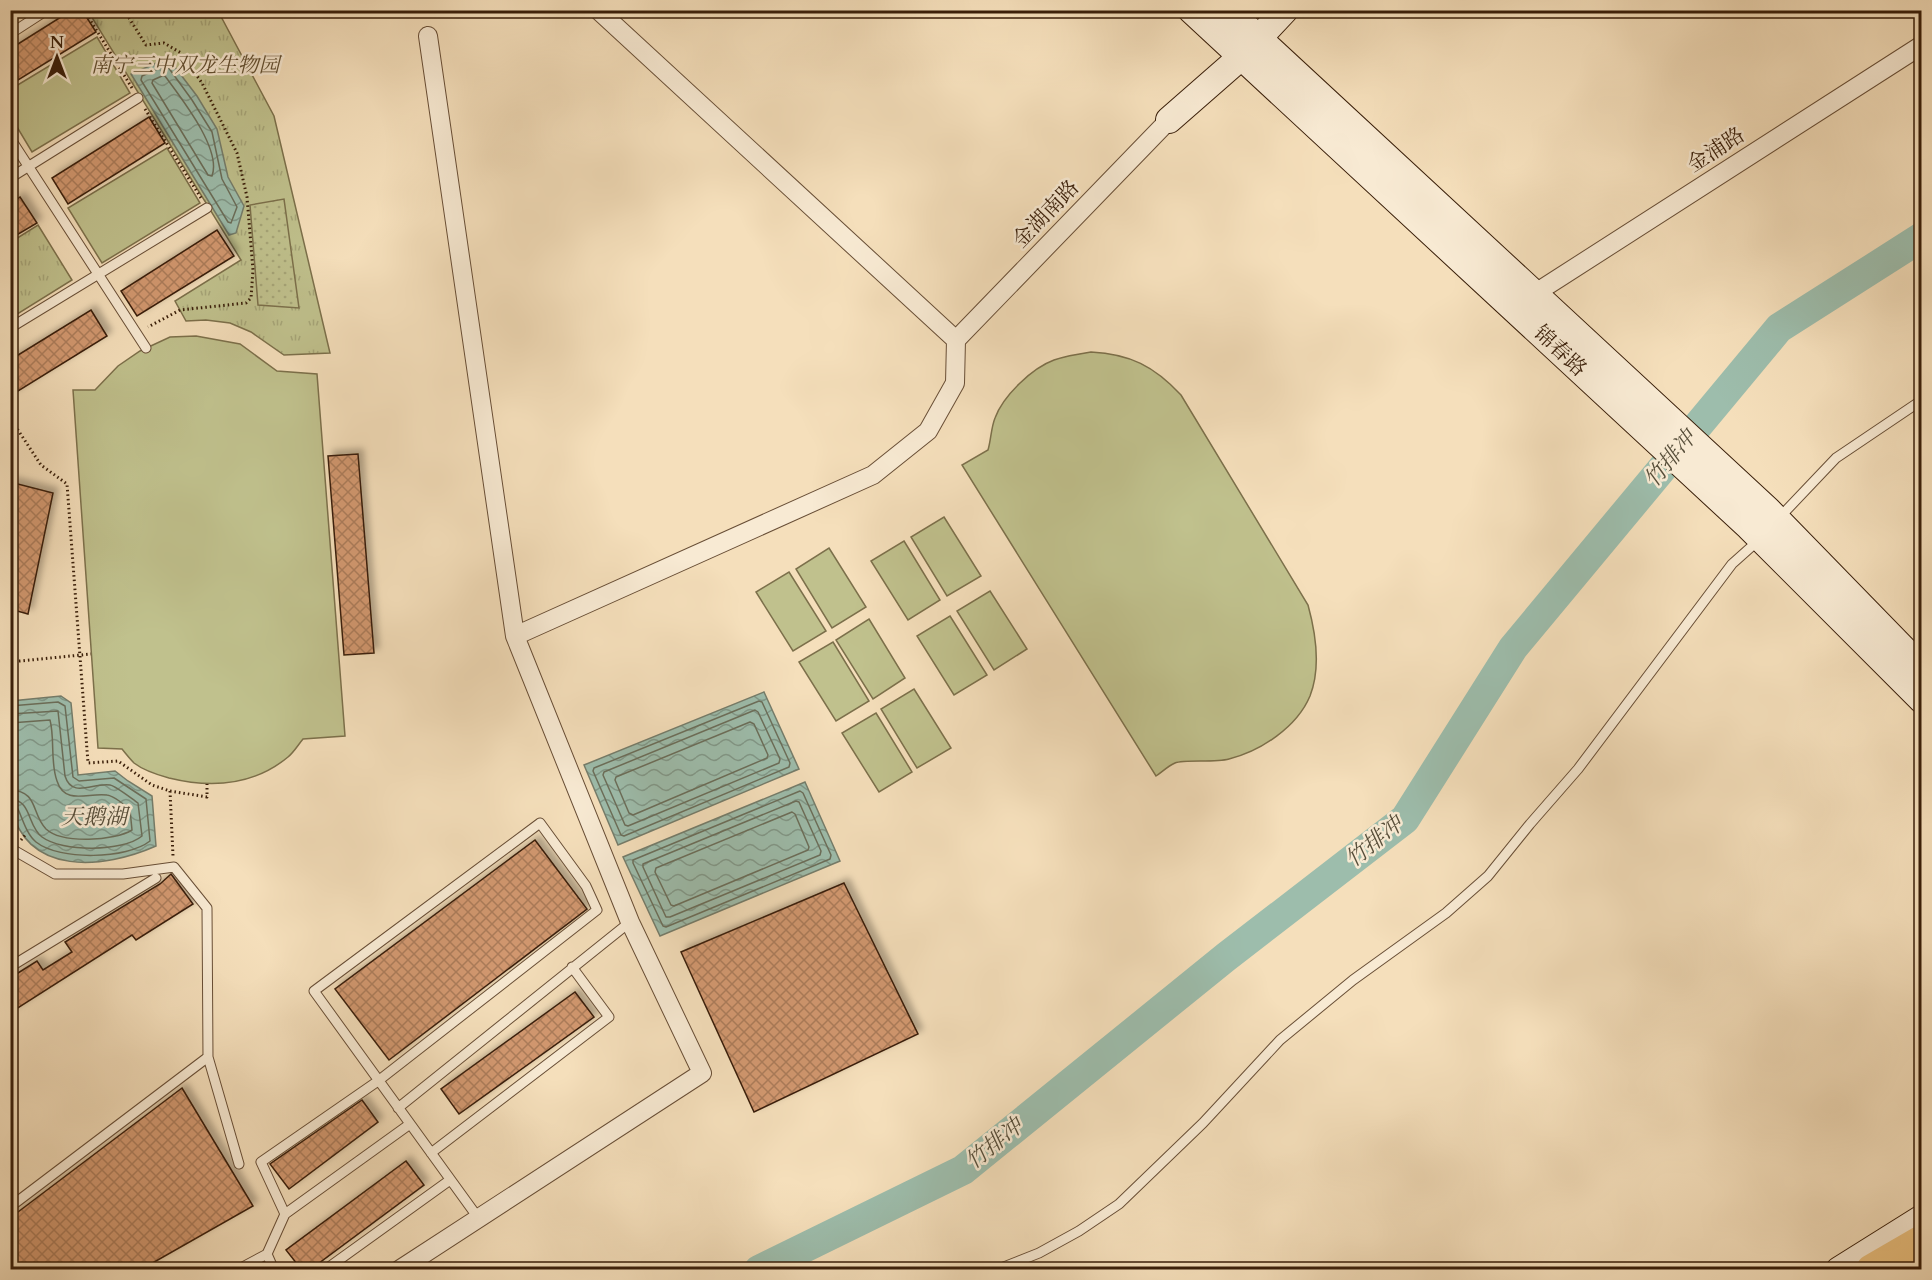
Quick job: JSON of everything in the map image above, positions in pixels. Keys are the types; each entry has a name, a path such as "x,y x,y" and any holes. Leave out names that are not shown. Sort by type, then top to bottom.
{"highway":[{"path":"1874,1268 1922,1241"}],"main road":[{"name":"锦春路","path":"1191,10 1241,30 1534,294 1579,351 1772,515 1922,668"},
{"path":"1169,120 1241,30 1285,10"},
{"name":"锦春路","path":"1241,30 1579,351 1754,533 1922,700"},
{"path":"1839,1269 1922,1218"}],"street":[{"path":"514,636 873,475 928,431 955,383 956,340 598,10"},
{"path":"399,1269 702,1073 630,922 514,636 428,36"},
{"name":"金浦路","path":"1534,294 1922,45"},
{"name":"金湖南路","path":"956,340 1169,120"}],"lane":[{"path":"10,34 47,10"},
{"path":"10,178 138,98"},
{"path":"10,138 146,348"},
{"path":"10,328 207,208"},
{"path":"1772,515 1836,458 1922,400"},
{"path":"996,1269 1039,1253 1079,1231 1119,1204 1203,1122 1280,1040 1353,980 1446,913 1488,876 1578,769 1754,533"},
{"path":"285,1214 261,1162 378,1081 597,910 586,886 540,823 314,991 378,1081 479,1219"},
{"path":"10,848 55,874 123,874 174,867 207,908 208,1057 239,1164"},
{"path":"10,967 156,878"},
{"path":"398,1108 630,922"},
{"path":"431,1153 609,1017 572,967"},
{"path":"10,1208 208,1057"},
{"path":"237,1269 267,1254 285,1214 410,1124"},
{"path":"325,1269 450,1180"},
{"path":"267,1254 274,1269"}],"path":[{"path":"84,10 207,208"},
{"path":"124,10 146,45 165,43 181,53 202,82 237,153 247,197 253,270 251,298 246,303 180,310 135,333"},
{"path":"10,417 40,465 67,484 88,763 118,761 152,785 207,797 207,784"},
{"path":"10,662 91,654"},
{"path":"170,790 174,867"}],"green space":[{"name":"南宁三中双龙生物园","path":"88,11 218,11 274,116 330,353 284,355 251,332 230,323 206,320 186,321 175,301 241,260"},
{"path":"97,37 130,93 32,152 11,117 11,89"},
{"path":"167,148 200,203 102,263 68,208"},
{"path":"284,199 299,308 258,305 250,205"},
{"path":"38,225 72,280 11,318 11,242"},
{"path":"196,336 240,344 277,371 317,374 345,736 303,739 288,757 275,767 246,779 215,783 165,777 138,766 122,749 98,748 73,390 95,390 118,366 140,351 170,337"},
{"path":"1091,352 1118,355 1140,363 1161,376 1181,395 1308,605 1316,651 1315,674 1310,696 1296,718 1277,736 1241,755 1223,760 1179,762 1156,776 962,465 988,450 999,410 1011,392 1028,376 1054,360"},
{"path":"944,517 981,576 947,596 911,537"},
{"path":"904,541 940,600 908,620 871,561"},
{"path":"829,548 866,607 832,628 796,569"},
{"path":"789,572 826,631 793,651 756,592"},
{"path":"990,591 1027,649 994,670 957,611"},
{"path":"950,616 987,675 954,695 917,636"},
{"path":"869,619 905,678 873,699 836,640"},
{"path":"833,642 869,701 836,721 799,662"},
{"path":"914,689 951,748 917,768 881,709"},
{"path":"876,713 912,772 879,792 842,733"}],"water":[{"path":"168,58 197,96 217,129 228,177 244,206 236,233 229,235 131,74"},
{"path":"764,692 799,769 618,845 584,765"},
{"name":"天鹅湖","path":"61,696 71,703 78,775 115,771 152,796 156,846 114,859 91,862 70,861 50,856 33,846 20,830 10,799 11,701"},
{"path":"805,782 840,861 660,936 623,857"}],"building":[{"path":"72,10 82,10 96,32 10,85 10,49"},
{"path":"149,117 165,143 68,204 52,178"},
{"path":"20,197 37,223 10,239 10,204"},
{"path":"217,230 234,256 137,316 121,291"},
{"path":"91,310 107,336 10,396 10,360"},
{"path":"358,454 374,653 344,655 328,456"},
{"path":"10,482 53,493 28,614 10,609"},
{"path":"535,840 587,909 389,1060 335,989"},
{"path":"171,874 193,904 136,940 132,935 10,1013 10,978 37,961 43,970 72,952 65,942 160,884"},
{"path":"844,883 918,1034 754,1112 681,952"},
{"path":"575,992 594,1017 459,1114 441,1089"},
{"path":"182,1088 253,1206 142,1269 10,1269 10,1218"},
{"path":"362,1100 378,1122 289,1189 270,1164"},
{"path":"406,1161 424,1185 311,1269 301,1269 286,1250"}],"waterway":[{"name":"竹排冲","path":"759,1270 963,1170 1226,957 1405,819 1513,648 1779,328 1922,237"}]}
